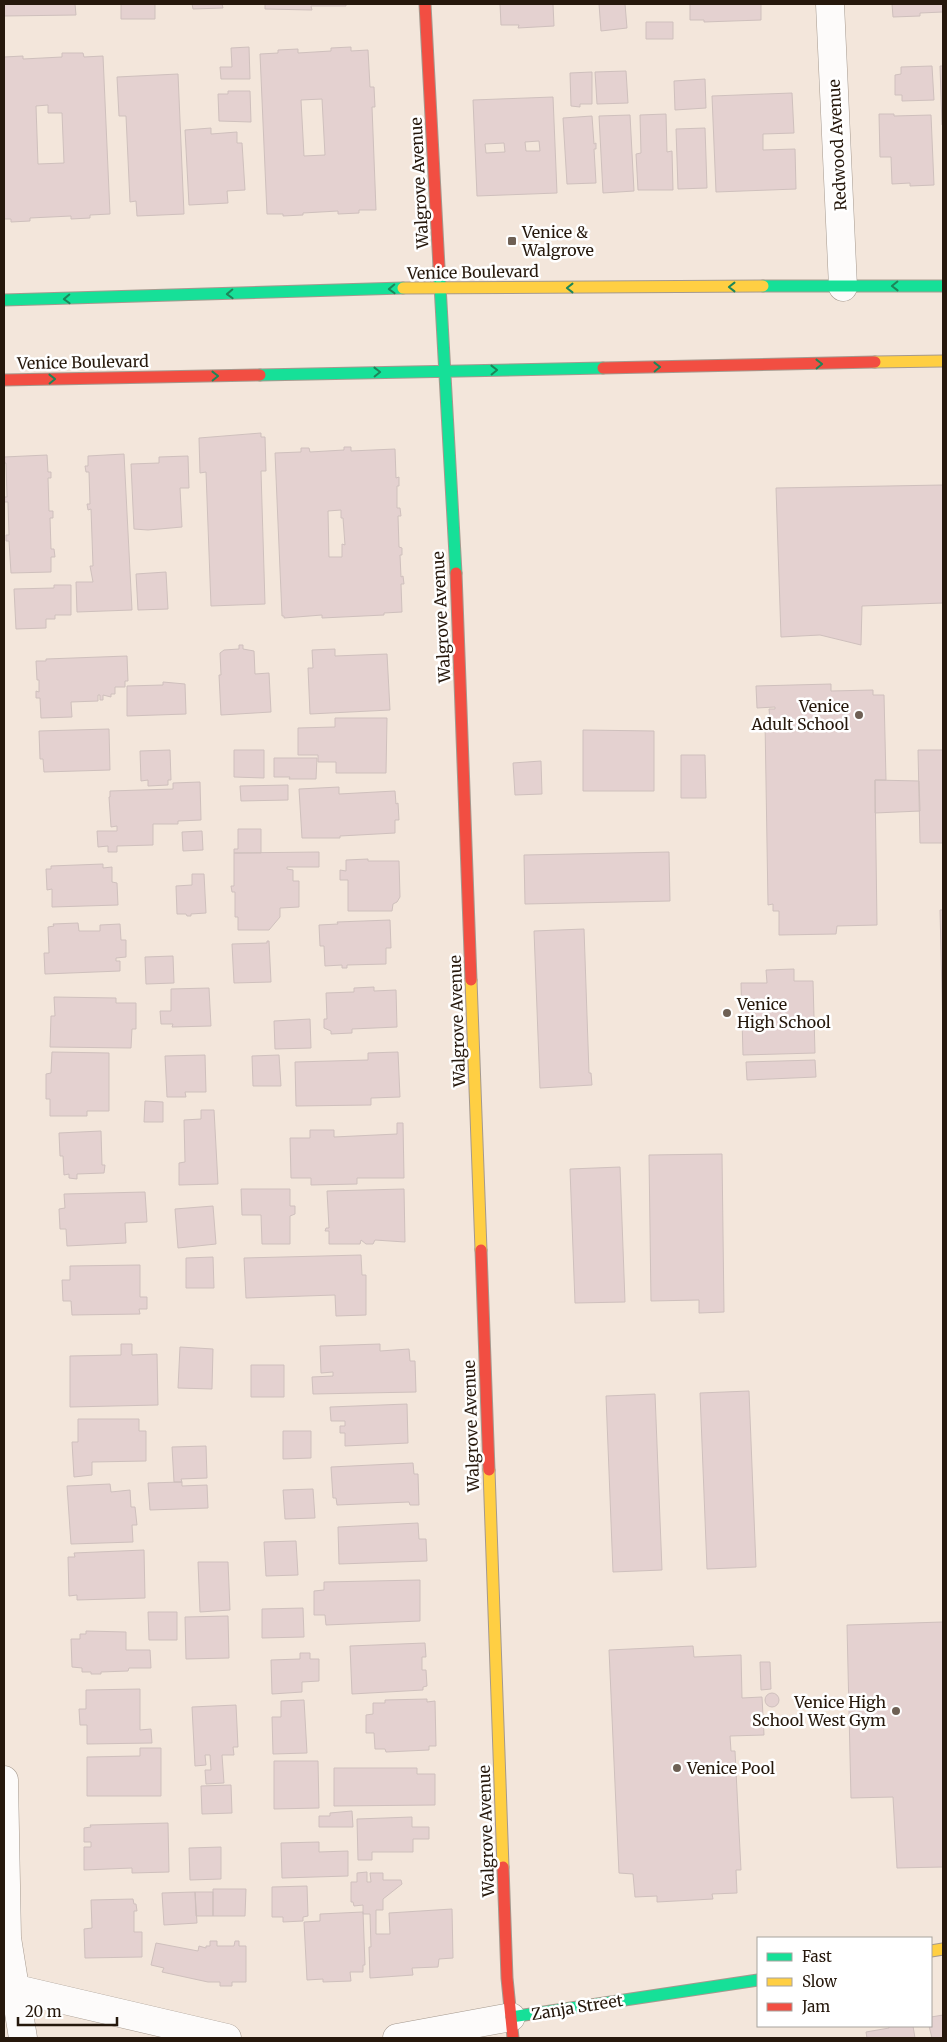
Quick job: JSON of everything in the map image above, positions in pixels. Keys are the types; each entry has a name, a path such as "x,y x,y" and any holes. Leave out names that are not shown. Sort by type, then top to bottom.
{"street":[{"name":"Walgrove Avenue","path":"425,4 459,630 507,1978 512,2028"},
{"name":"Redwood Avenue","path":"830,4 843,287"},
{"name":"Venice Boulevard","path":"4,300 441,287 943,286"},
{"name":"Venice Boulevard","path":"4,380 943,362"},
{"path":"4,1780 9,1987 23,2038"},
{"name":"Zanja Street","path":"397,2038 512,2028 757,1980"},
{"path":"9,1987 227,2038"}],"building":[{"path":"4,4 75,4 76,15 4,16"},
{"path":"121,4 155,4 155,19 121,19"},
{"path":"192,4 222,4 223,8 193,9"},
{"path":"265,4 346,4 346,6 311,6 312,10 265,9"},
{"path":"500,4 553,4 554,26 518,28 519,25 501,25"},
{"path":"599,4 625,4 627,28 601,31"},
{"path":"690,4 761,4 761,20 704,22 704,20 690,20"},
{"path":"892,4 943,4 943,12 920,13 920,16 893,17"},
{"path":"646,22 673,22 673,39 646,39"},
{"path":"249,47 250,79 221,79 220,67 232,67 231,48"},
{"path":"351,47 351,51 368,50 370,87 374,87 375,107 372,107 376,210 359,210 359,213 338,214 338,211 283,216 283,214 267,214 260,54 278,53 278,50 298,49 298,53 331,51 331,48","holes":["322,99 325,155 304,156 301,100"]},
{"path":"62,53 83,53 84,57 103,56 110,214 90,215 90,218 71,219 71,216 30,218 30,221 11,222 11,219 4,219 4,57 23,56 23,59 62,57","holes":["48,105 48,113 62,113 64,163 38,164 36,106"]},
{"path":"932,66 934,100 902,101 902,95 895,95 895,75 901,74 901,67"},
{"path":"940,66 943,66 943,125 942,125"},
{"path":"626,71 628,103 597,104 595,72"},
{"path":"592,72 592,104 580,104 580,107 571,106 570,73"},
{"path":"178,74 184,214 137,216 136,201 130,202 126,116 119,116 117,77"},
{"path":"705,79 706,108 675,110 674,81"},
{"path":"228,91 250,91 251,122 219,121 218,94 228,94"},
{"path":"792,93 794,133 763,134 763,150 795,149 796,189 716,192 712,96"},
{"path":"553,97 557,193 477,196 473,100","holes":["539,141 540,151 526,151 525,142","504,143 505,152 486,153 485,144"]},
{"path":"666,114 667,152 672,151 673,190 638,190 636,154 641,153 640,115"},
{"path":"879,114 894,114 894,116 931,115 934,185 910,186 910,183 892,184 891,157 880,157"},
{"path":"630,115 634,191 603,193 599,116"},
{"path":"592,116 594,144 596,143 596,149 594,149 596,183 567,184 563,118"},
{"path":"211,128 211,134 237,132 237,143 242,143 245,190 227,191 228,203 189,205 185,130"},
{"path":"705,128 707,188 678,189 676,129"},
{"path":"261,433 261,437 265,437 266,471 261,471 265,604 211,606 206,472 200,473 199,438"},
{"path":"344,447 351,447 351,451 395,449 396,478 399,477 397,508 400,508 401,516 398,516 399,547 402,548 402,555 400,555 401,577 403,576 404,584 401,584 402,612 384,613 384,615 322,618 322,615 284,618 282,616 275,453 301,452 301,448 309,448 310,452 344,450","holes":["341,510 341,518 343,518 345,545 342,544 342,557 329,557 328,511"]},
{"path":"124,454 132,610 77,612 76,582 93,582 90,566 93,566 91,509 88,510 87,504 90,504 89,472 86,472 85,466 88,466 88,456"},
{"path":"47,455 48,472 51,472 51,478 48,478 49,511 53,511 53,518 50,518 51,549 54,549 55,557 51,557 51,572 11,573 9,541 6,541 6,535 9,535 8,502 4,502 4,497 7,497 6,463 4,463 4,457"},
{"path":"188,456 189,488 180,488 182,527 148,530 134,529 131,464 159,463 159,457"},
{"path":"943,485 943,603 862,606 861,645 820,635 781,637 776,488"},
{"path":"166,572 168,609 138,610 136,574"},
{"path":"54,585 71,585 71,615 55,615 55,619 46,619 46,628 16,629 14,589 54,588"},
{"path":"239,645 243,645 243,649 254,651 255,674 269,673 271,712 221,715 220,653 224,650 239,649"},
{"path":"335,649 335,656 387,654 390,710 310,714 308,668 313,668 312,650"},
{"path":"127,656 128,681 125,681 125,687 115,687 115,694 111,694 111,697 103,695 103,700 100,700 100,695 98,695 98,701 71,702 72,717 41,718 40,698 36,698 36,691 39,692 39,680 37,680 36,661"},
{"path":"163,682 185,684 186,714 127,716 127,686 163,685"},
{"path":"831,684 831,691 873,690 873,695 884,695 886,780 875,780 877,925 837,926 836,934 779,935 779,911 773,911 773,904 768,905 765,720 770,720 769,709 775,709 775,707 757,708 756,686"},
{"path":"335,718 387,718 386,773 336,773 336,762 318,762 318,755 298,755 298,728 335,727"},
{"path":"109,729 110,770 44,772 43,759 40,759 39,731"},
{"path":"583,730 654,731 654,791 583,791"},
{"path":"170,750 171,780 168,780 168,785 148,786 148,780 141,781 140,751"},
{"path":"234,750 264,750 264,778 234,777"},
{"path":"918,750 943,750 943,843 920,843"},
{"path":"681,755 705,755 706,798 681,798"},
{"path":"274,758 317,758 316,779 274,777"},
{"path":"541,761 542,794 515,795 513,763"},
{"path":"875,780 919,781 920,811 875,813"},
{"path":"200,782 201,820 178,821 178,824 153,824 153,845 117,846 117,852 108,852 108,846 98,847 97,831 117,831 117,826 111,827 110,791 173,789 173,783"},
{"path":"288,785 288,800 241,801 240,786"},
{"path":"339,787 339,794 395,791 399,820 395,820 395,833 340,836 340,838 302,838 299,789"},
{"path":"238,829 261,829 261,853 234,853 234,849 238,849"},
{"path":"202,831 203,850 183,851 182,832"},
{"path":"319,852 319,867 287,867 287,869 293,870 293,881 299,881 299,907 280,908 280,917 269,930 238,930 238,917 235,917 235,892 232,892 231,886 234,886 234,853"},
{"path":"669,852 670,901 525,904 524,855"},
{"path":"368,859 368,861 399,861 400,897 393,904 392,911 348,911 348,880 340,880 340,870 346,871 346,860"},
{"path":"103,864 103,868 112,867 112,882 117,883 118,905 52,907 52,889 47,890 46,869 51,869 51,866"},
{"path":"192,874 204,874 206,913 191,914 191,916 177,914 176,886 192,885"},
{"path":"940,910 943,910 943,1034"},
{"path":"390,920 391,948 386,948 386,964 347,965 347,968 342,968 342,965 325,966 324,946 320,946 319,925 338,924 337,922"},
{"path":"78,923 79,931 100,931 100,925 120,924 121,940 126,940 126,957 116,958 116,961 120,961 120,971 45,974 44,953 49,953 48,927 54,926 53,924"},
{"path":"584,929 589,1073 591,1073 592,1085 540,1088 534,931"},
{"path":"269,941 271,982 234,983 232,944 267,943"},
{"path":"173,956 174,983 146,984 145,957"},
{"path":"794,969 794,981 813,981 815,1053 743,1055 741,983 767,983 766,970"},
{"path":"374,987 374,991 396,990 397,1027 352,1029 352,1033 331,1034 331,1031 324,1028 324,1019 327,1019 326,993 354,992 354,988"},
{"path":"209,988 211,1026 172,1027 173,1024 161,1024 160,1011 171,1011 171,989"},
{"path":"54,997 116,998 116,1003 136,1003 136,1029 132,1029 131,1048 50,1047 51,1016 55,1016"},
{"path":"310,1019 311,1048 275,1049 274,1021"},
{"path":"52,1052 109,1053 109,1111 87,1111 87,1116 50,1116 50,1099 46,1099 46,1074 51,1073"},
{"path":"398,1052 400,1097 371,1098 371,1105 296,1106 295,1062 368,1060 368,1053"},
{"path":"205,1055 206,1092 185,1092 186,1097 167,1097 165,1056"},
{"path":"279,1055 281,1086 253,1086 252,1056"},
{"path":"815,1060 816,1077 747,1080 746,1062"},
{"path":"145,1101 163,1102 163,1122 144,1122"},
{"path":"201,1110 214,1110 218,1184 179,1185 179,1163 185,1162 184,1120 201,1119"},
{"path":"397,1123 403,1123 404,1178 357,1178 357,1184 311,1185 311,1178 291,1178 290,1138 310,1138 310,1130 334,1130 334,1137 397,1134"},
{"path":"101,1131 102,1165 105,1165 104,1173 77,1174 77,1179 69,1178 69,1174 64,1175 63,1156 60,1156 59,1133"},
{"path":"722,1154 724,1312 699,1313 699,1300 651,1301 649,1155"},
{"path":"620,1167 625,1302 575,1303 570,1169"},
{"path":"241,1189 290,1189 290,1206 295,1206 295,1214 290,1216 290,1244 262,1244 261,1215 242,1215"},
{"path":"404,1189 405,1242 375,1240 373,1244 366,1244 361,1240 360,1244 329,1244 329,1231 325,1231 326,1228 329,1228 327,1191"},
{"path":"145,1192 147,1222 125,1223 126,1243 67,1246 66,1229 60,1229 59,1209 65,1208 64,1194"},
{"path":"213,1206 216,1244 178,1248 175,1209"},
{"path":"361,1255 362,1275 366,1275 366,1315 336,1316 335,1295 246,1298 244,1258"},
{"path":"213,1257 214,1288 186,1288 186,1258"},
{"path":"140,1265 140,1297 147,1297 147,1309 139,1309 140,1314 72,1315 71,1301 63,1301 62,1280 70,1280 70,1266"},
{"path":"121,1344 132,1344 132,1355 157,1354 158,1405 70,1407 70,1356 121,1355"},
{"path":"380,1344 380,1351 409,1349 410,1361 415,1361 416,1392 313,1394 312,1377 333,1376 333,1372 321,1373 320,1346"},
{"path":"180,1347 213,1349 212,1389 178,1388"},
{"path":"251,1365 284,1365 284,1397 251,1397"},
{"path":"749,1391 756,1567 707,1569 700,1393"},
{"path":"655,1394 662,1570 613,1572 606,1396"},
{"path":"407,1404 408,1443 345,1446 345,1433 340,1433 340,1426 345,1426 345,1421 331,1421 330,1407"},
{"path":"78,1419 139,1419 139,1431 146,1431 146,1461 92,1462 92,1475 74,1477 72,1442 78,1442"},
{"path":"283,1431 311,1431 311,1458 283,1459"},
{"path":"206,1446 207,1478 181,1479 182,1482 174,1482 172,1447"},
{"path":"413,1463 414,1474 418,1474 419,1505 410,1505 409,1502 337,1505 336,1498 333,1498 331,1467"},
{"path":"182,1482 182,1486 207,1485 208,1508 150,1510 148,1483"},
{"path":"110,1484 111,1492 130,1490 131,1507 135,1507 137,1525 132,1525 133,1542 71,1544 67,1486"},
{"path":"313,1489 315,1518 285,1519 283,1490"},
{"path":"418,1523 419,1539 426,1539 427,1561 339,1564 338,1527"},
{"path":"296,1541 298,1575 266,1576 264,1542"},
{"path":"144,1550 145,1598 77,1600 77,1595 69,1596 68,1557 75,1557 74,1553"},
{"path":"198,1562 228,1562 230,1610 200,1612"},
{"path":"420,1580 420,1621 326,1625 325,1615 314,1615 314,1591 324,1590 324,1582"},
{"path":"303,1608 304,1637 262,1638 262,1609"},
{"path":"148,1612 177,1612 177,1640 149,1640"},
{"path":"228,1616 229,1658 186,1659 185,1617"},
{"name":"Venice High School West Gym","path":"943,1622 943,1867 897,1868 893,1797 851,1798 847,1625"},
{"path":"86,1631 126,1632 126,1650 150,1650 151,1668 129,1668 128,1671 91,1674 91,1672 82,1672 82,1668 72,1667 71,1639 80,1639 80,1634 86,1634"},
{"path":"425,1643 426,1657 422,1657 422,1670 426,1670 427,1686 423,1687 423,1690 352,1694 350,1646"},
{"path":"693,1646 694,1657 741,1655 742,1698 762,1697 764,1735 730,1736 731,1751 735,1751 741,1870 736,1870 737,1893 712,1894 713,1899 657,1902 657,1896 635,1897 633,1874 619,1873 609,1650"},
{"path":"300,1653 310,1653 310,1659 319,1659 319,1681 302,1682 302,1692 272,1694 271,1660 300,1659"},
{"path":"760,1662 770,1662 771,1689 761,1690"},
{"path":"140,1689 140,1730 151,1729 152,1743 87,1744 87,1725 80,1725 79,1709 86,1709 86,1690"},
{"path":"769,1693 775,1693 779,1700 775,1707 769,1707 765,1703 765,1697"},
{"path":"427,1699 427,1702 435,1701 436,1746 429,1746 429,1750 386,1752 385,1749 375,1749 374,1733 366,1733 366,1715 373,1714 373,1703 385,1703 385,1700"},
{"path":"304,1700 307,1753 273,1754 272,1717 281,1717 281,1701"},
{"path":"236,1705 238,1747 233,1747 234,1755 222,1755 224,1783 206,1784 205,1770 211,1770 210,1755 205,1755 206,1765 195,1766 192,1707"},
{"path":"140,1748 161,1748 161,1796 87,1796 87,1757 140,1756"},
{"path":"274,1761 318,1761 319,1808 274,1809"},
{"path":"334,1768 417,1768 417,1774 435,1774 435,1805 334,1806"},
{"path":"231,1785 232,1813 202,1814 201,1786"},
{"path":"352,1811 353,1827 319,1827 319,1816 330,1816 330,1813"},
{"path":"412,1817 412,1827 429,1827 429,1839 413,1839 413,1852 372,1852 372,1860 358,1860 357,1819"},
{"path":"168,1823 169,1872 132,1873 132,1868 84,1870 84,1847 91,1847 91,1842 84,1842 84,1828 91,1827 90,1825"},
{"path":"319,1842 319,1852 348,1851 348,1876 282,1878 281,1843"},
{"path":"221,1847 221,1879 190,1880 189,1848"},
{"path":"367,1872 367,1882 371,1882 370,1873 383,1873 383,1880 401,1880 402,1884 383,1899 383,1910 376,1910 376,1934 390,1934 389,1913 452,1909 453,1958 439,1959 438,1967 412,1968 413,1975 370,1978 370,1914 363,1914 363,1905 354,1906 353,1902 351,1902 351,1882 357,1882 357,1873"},
{"path":"307,1886 308,1916 303,1917 303,1921 283,1922 283,1917 272,1917 272,1887"},
{"path":"213,1889 246,1889 245,1916 213,1916"},
{"path":"195,1892 213,1892 213,1916 196,1916"},
{"path":"195,1892 197,1923 164,1925 162,1893"},
{"path":"133,1899 137,1911 134,1911 134,1932 142,1932 142,1957 85,1958 84,1929 92,1928 91,1900"},
{"path":"363,1912 365,1965 363,1965 363,1972 350,1972 351,1981 323,1982 323,1979 307,1980 304,1922 320,1921 320,1914"},
{"path":"210,1941 217,1941 217,1946 234,1946 235,1941 239,1941 239,1946 246,1946 246,1982 232,1982 232,1986 220,1986 220,1982 208,1982 162,1972 164,1968 151,1965 156,1943 198,1951 199,1946 206,1948 206,1946 210,1946"},
{"path":"943,2015 943,2038 932,2038 929,2027 932,2027 932,2017"},
{"path":"913,2027 915,2038 867,2038 866,2032 889,2028"}],"traffic: fast":[{"path":"439,267 456,573"},
{"path":"763,286 943,286"},
{"path":"4,300 403,288"},
{"path":"260,375 603,368"},
{"path":"511,2017 757,1980"}],"traffic: slow":[{"path":"403,288 763,286"},
{"path":"875,362 943,361"},
{"path":"471,980 481,1250"},
{"path":"489,1470 503,1867"},
{"path":"932,1951 943,1949"}],"traffic: jam":[{"path":"425,4 439,267"},
{"path":"603,368 875,362"},
{"path":"4,380 260,375"},
{"path":"456,573 471,980"},
{"path":"481,1250 489,1470"},
{"path":"503,1867 507,1978 513,2038"}],"place":[{"name":"Venice & Walgrove","path":"512,241"},
{"name":"Venice Adult School","path":"859,715"},
{"name":"Venice High School","path":"727,1013"},
{"name":"Venice High School West Gym","path":"896,1711"},
{"name":"Venice Pool","path":"677,1768"}]}
